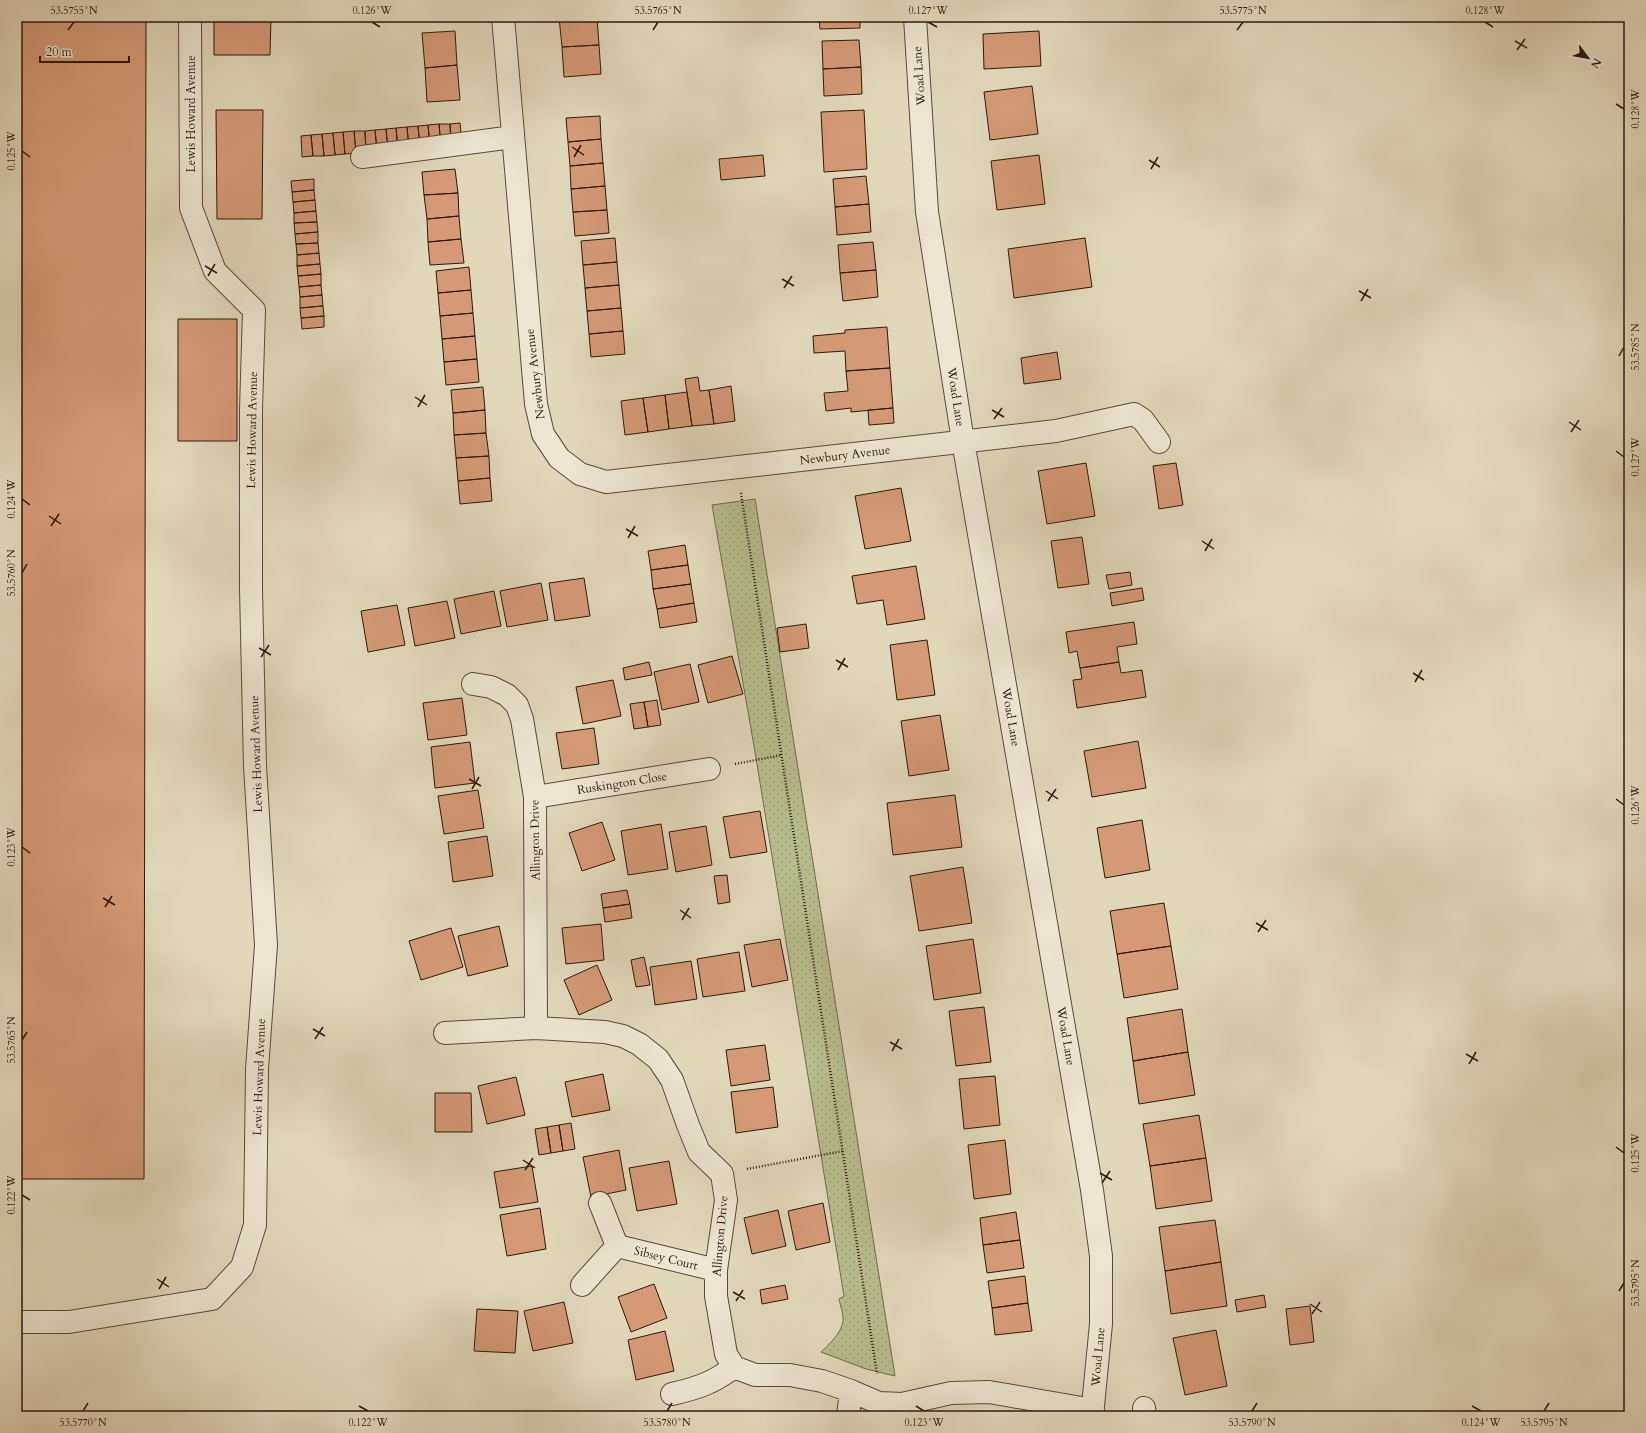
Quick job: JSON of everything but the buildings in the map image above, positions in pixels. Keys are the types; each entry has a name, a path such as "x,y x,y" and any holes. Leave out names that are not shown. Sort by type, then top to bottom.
{"street":[{"name":"Lewis Howard Avenue","path":"17,1322 69,1322 212,1299 242,1267 255,1225 257,1069 266,945 255,766 251,596 251,410 254,310 215,271 191,208 190,17"},
{"name":"Newbury Avenue","path":"503,17 536,404 543,434 559,458 580,474 606,482 1056,431 1134,414 1143,420 1159,442"},
{"name":"Woad Lane","path":"915,17 927,212 963,441 1093,1198 1101,1256 1101,1324 1092,1413"},
{"path":"362,157 513,136"},
{"name":"Allington Drive","path":"473,684 491,687 507,695 517,705 522,719 535,797 536,1028"},
{"name":"Ruskington Close","path":"535,797 709,769"},
{"path":"445,1033 536,1028 605,1032 623,1036 639,1044 658,1059 672,1080 699,1152 722,1174"},
{"name":"Allington Drive","path":"722,1174 726,1200 716,1270 716,1296 726,1354 734,1367"},
{"name":"Sibsey Court","path":"600,1203 617,1246"},
{"name":"Sibsey Court","path":"617,1246 716,1270"},
{"name":"Sibsey Court","path":"582,1285 617,1246"},
{"path":"672,1394 693,1390 719,1379 734,1367 755,1375 790,1375 822,1381 852,1391 879,1403 902,1404 951,1393 988,1392 1092,1413"},
{"path":"848,1416 852,1391"}],"path":[{"path":"737,467 876,1363 879,1403"},
{"path":"709,769 782,755"},
{"path":"722,1174 843,1151"}],"green space":[{"path":"755,499 895,1376 866,1369 821,1352 835,1338 840,1330 843,1316 839,1299 844,1296 755,752 712,505"}]}
